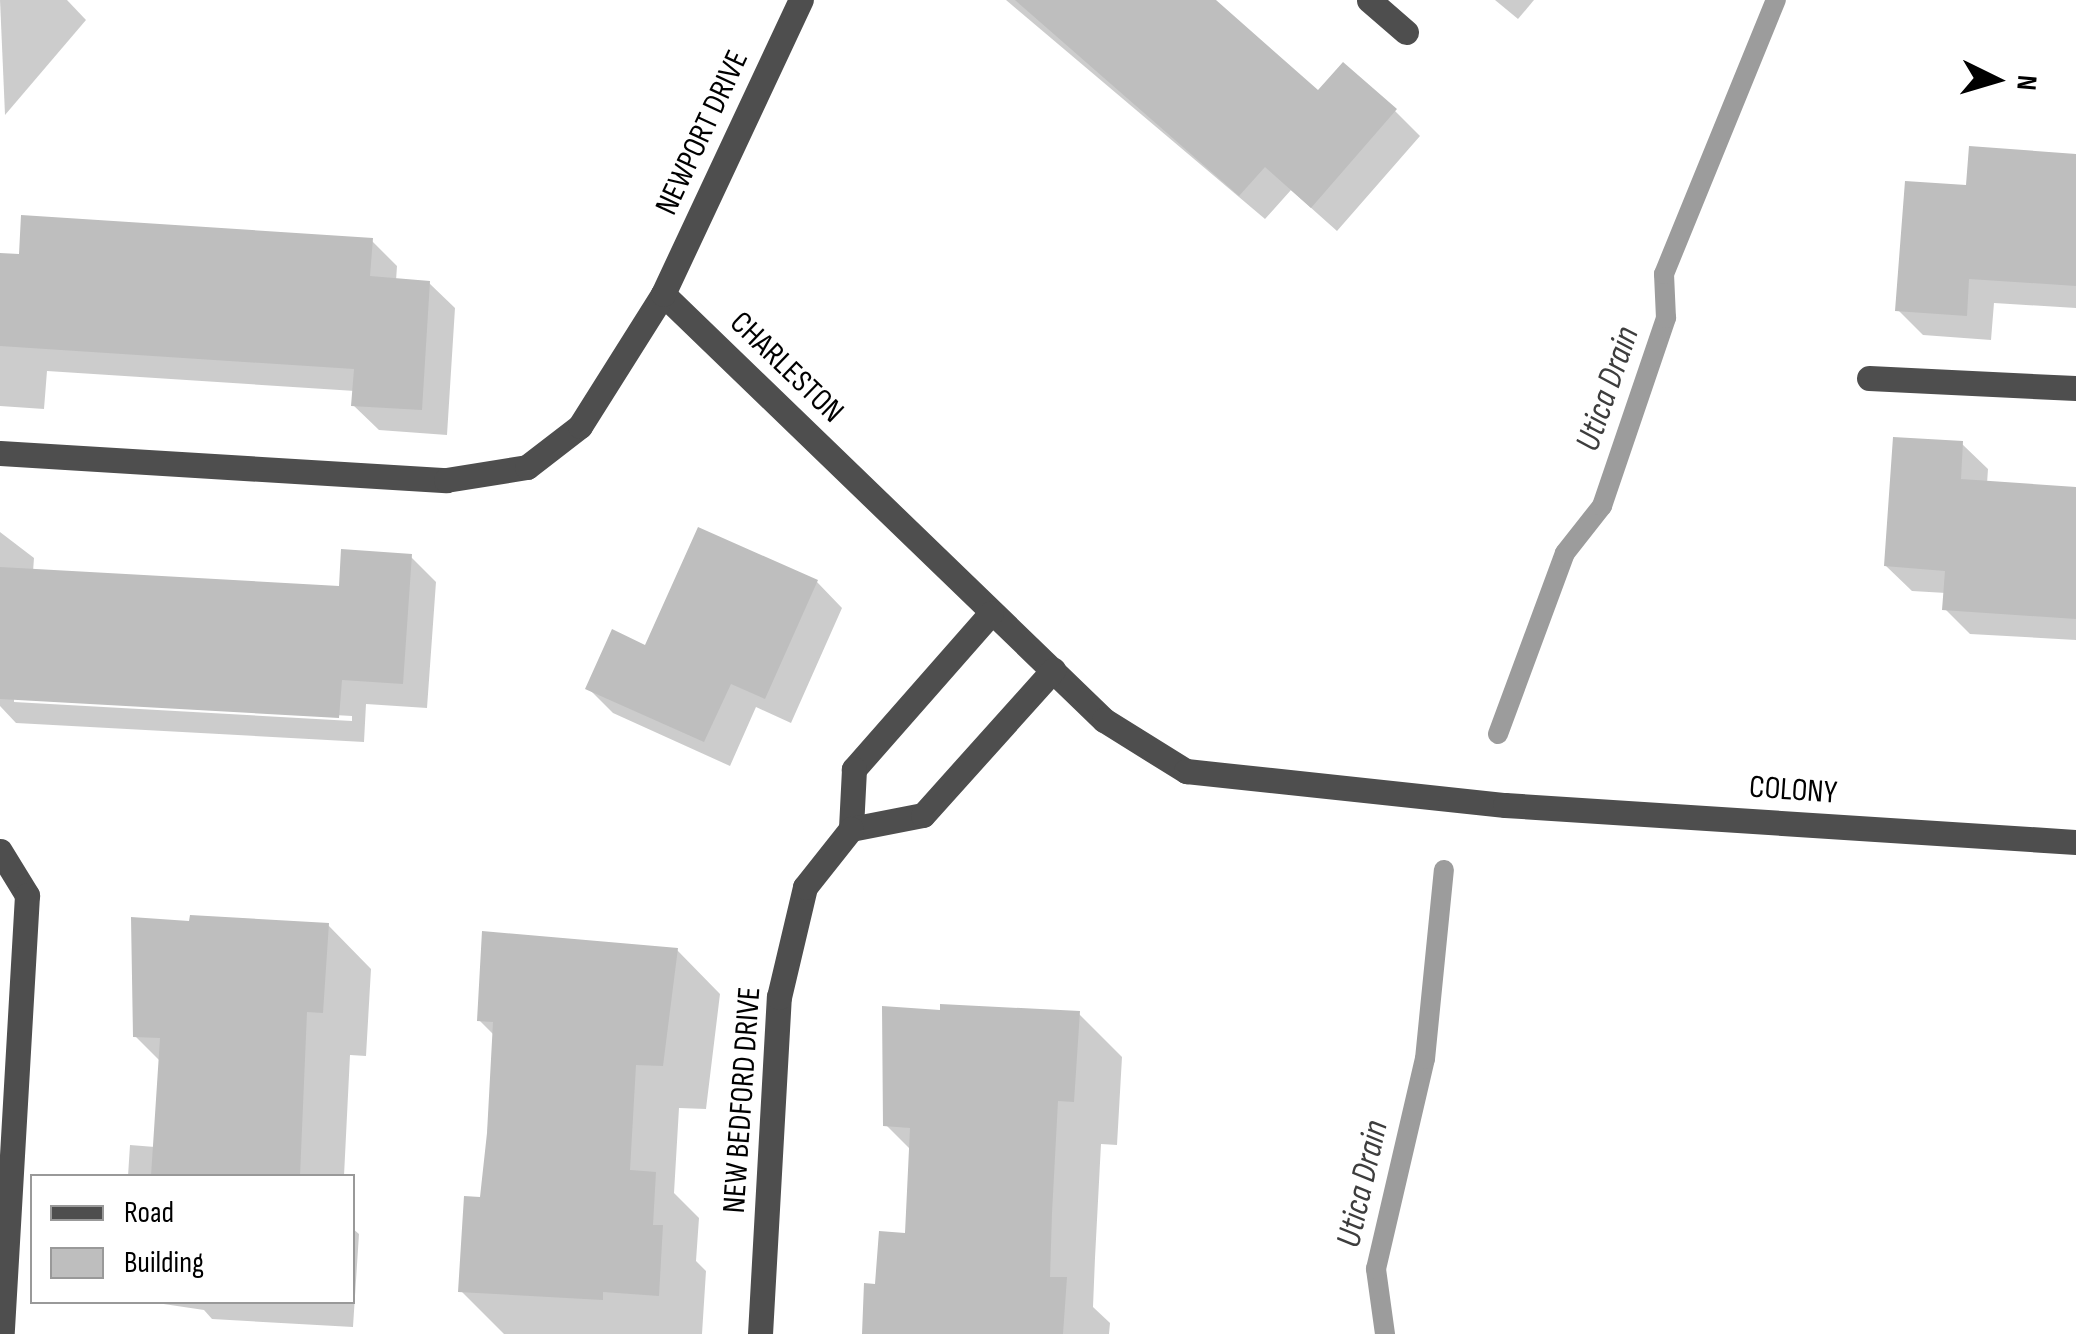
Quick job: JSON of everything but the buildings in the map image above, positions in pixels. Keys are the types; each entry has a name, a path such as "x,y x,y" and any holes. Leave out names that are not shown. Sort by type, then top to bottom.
{"street":[{"name":"NEWPORT DRIVE","path":"663,294 801,0"},
{"path":"1369,0 1406,32"},
{"path":"0,454 446,480 528,466 580,426 663,294"},
{"name":"CHARLESTON","path":"663,294 1104,720 1186,771 1505,804"},
{"path":"1870,378 2076,388"},
{"path":"991,614 854,770 851,828 924,814 1052,670"},
{"name":"COLONY","path":"1505,804 2076,842"},
{"name":"NEW BEDFORD DRIVE","path":"760,1334 780,996 805,887 851,828"},
{"path":"0,851 26,895 2,1334"}],"waterway":[{"name":"Utica Drain","path":"1498,734 1565,553 1602,506 1666,318 1664,274 1776,0"},
{"name":"Utica Drain","path":"1385,1334 1376,1269 1425,1059 1444,870"}]}
